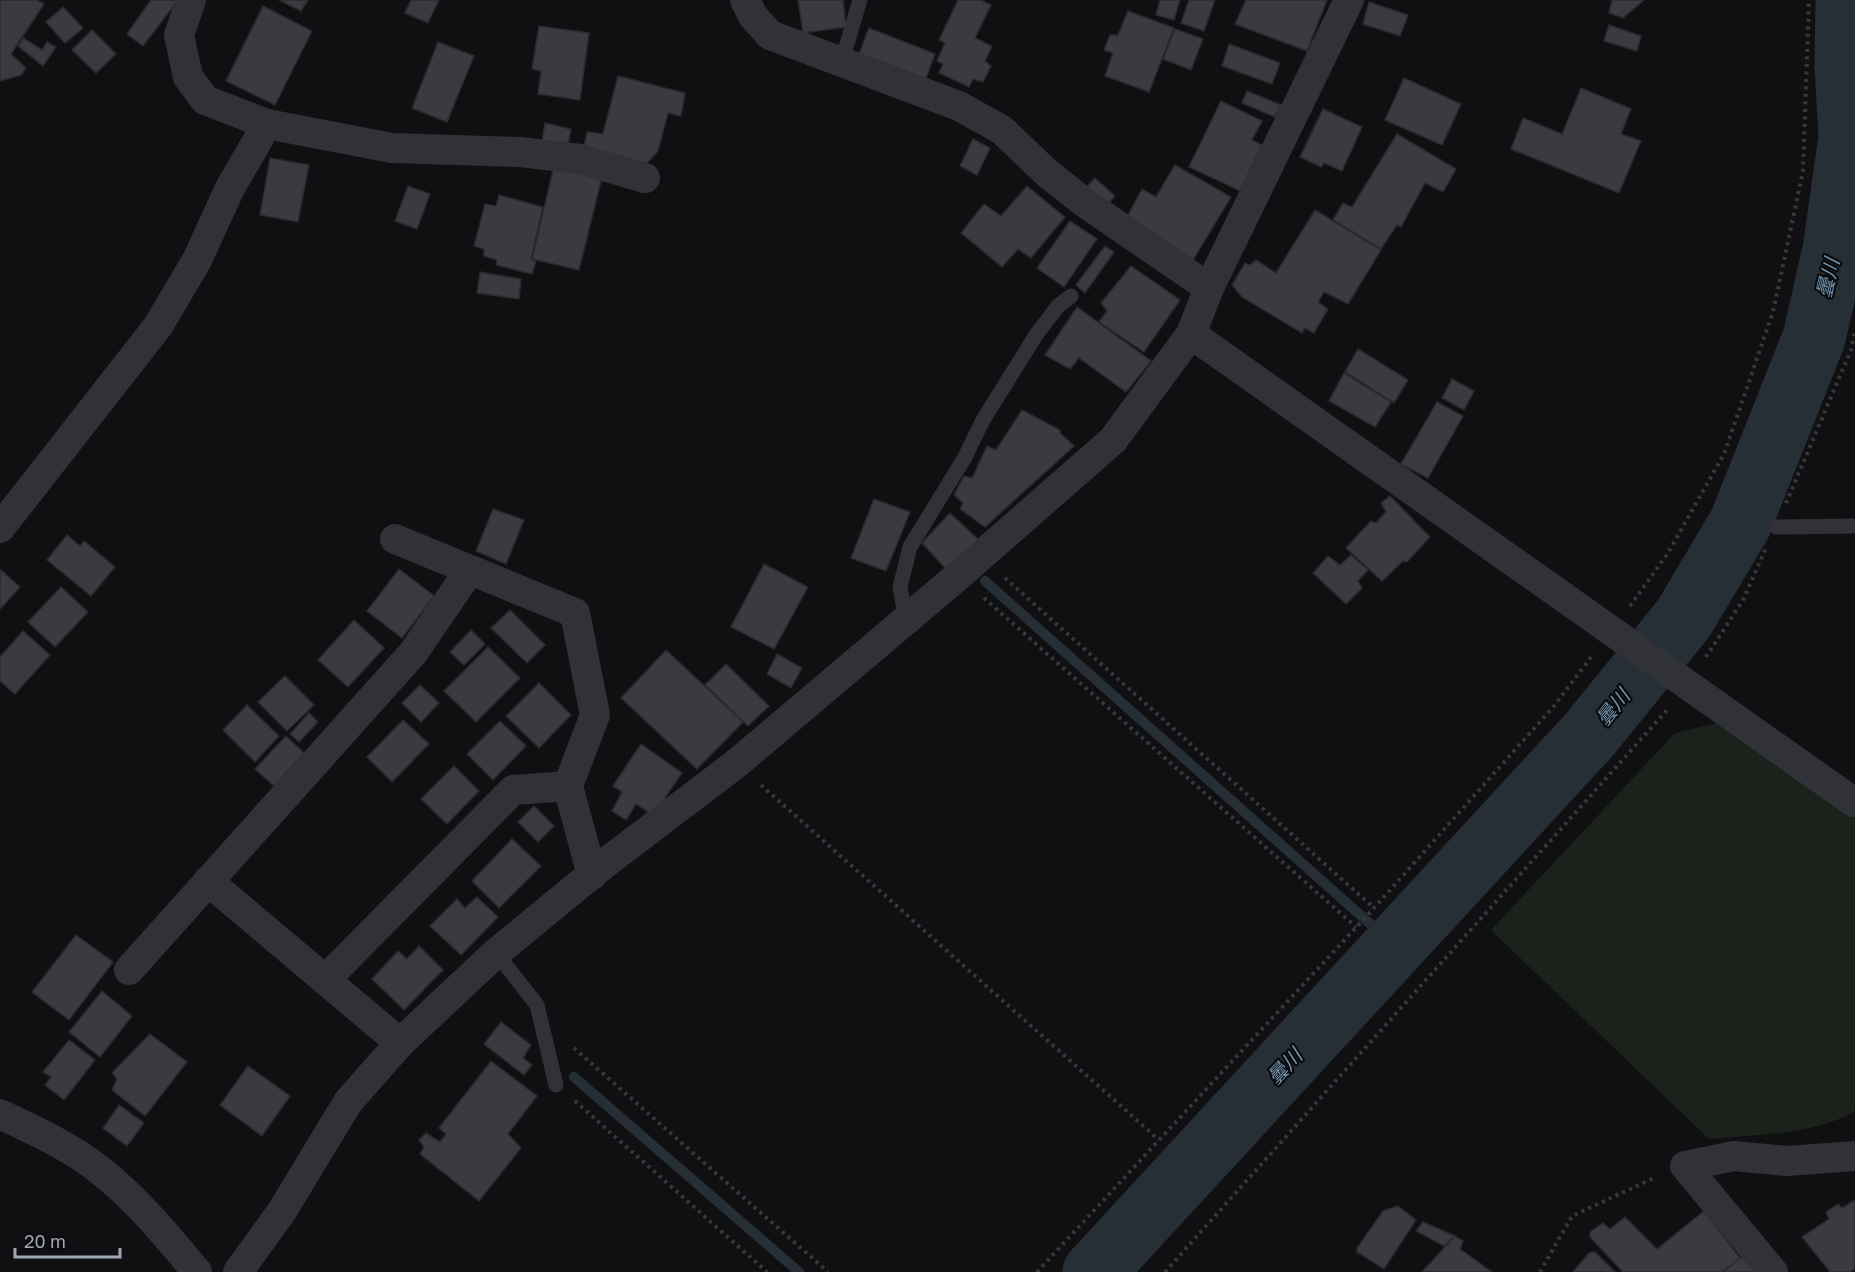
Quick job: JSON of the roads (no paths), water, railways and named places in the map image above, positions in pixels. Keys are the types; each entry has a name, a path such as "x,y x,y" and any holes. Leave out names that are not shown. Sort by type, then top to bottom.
{"street":[{"path":"191,0 178,35 188,77 205,100 267,124 392,148 520,152 580,159 645,178"},
{"path":"745,0 753,16 770,35 959,106 1002,130 1085,203 1209,288"},
{"path":"238,1272 282,1211 348,1102 399,1043 496,953 592,875 737,763 958,576 1113,440 1191,334 1209,288 1349,0"},
{"path":"0,528 158,326 197,260 230,188 267,124"},
{"path":"1191,334 1619,634 1855,803"},
{"path":"395,539 575,613 595,715 568,786 592,875"},
{"path":"129,970 413,653 469,571"},
{"path":"325,980 513,790 568,786"},
{"path":"208,881 399,1043"},
{"path":"0,1114 39,1132 96,1167 146,1212 197,1272"},
{"path":"1773,1272 1685,1166 1734,1156 1787,1161 1855,1156"}],"lane":[{"path":"842,62 860,0"},
{"path":"906,620 900,587 910,547 1024,354 1058,306 1071,296"},
{"path":"1776,527 1855,526"},
{"path":"496,953 537,1005 556,1085"}],"waterway":[{"name":"曇川","path":"1094,1272 1590,734 1684,618 1740,524 1814,338 1834,250 1850,137 1846,65 1847,0"},
{"path":"985,581 1395,946"},
{"path":"574,1077 799,1272"}]}
